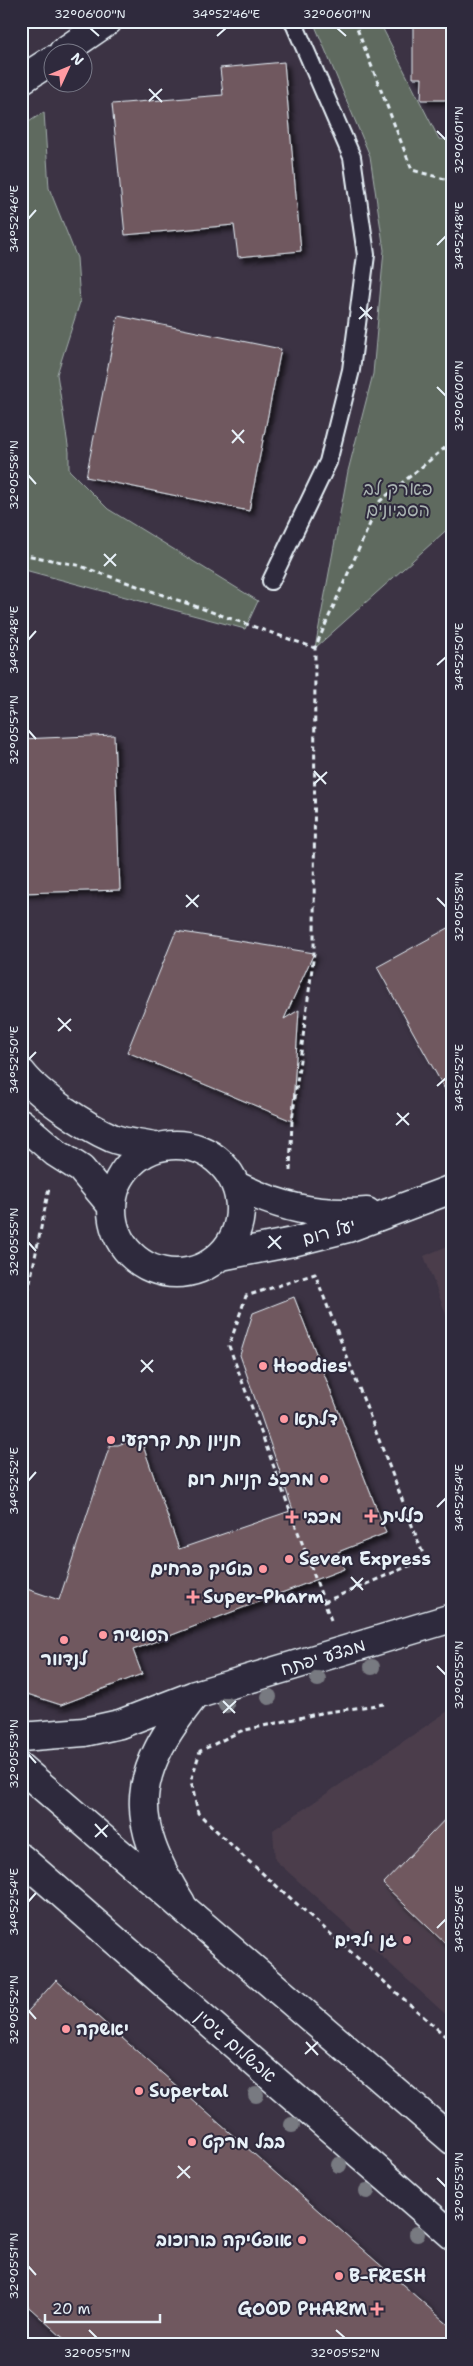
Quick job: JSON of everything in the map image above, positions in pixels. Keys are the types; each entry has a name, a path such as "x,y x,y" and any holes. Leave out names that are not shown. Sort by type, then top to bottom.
{"street":[{"path":"78,42 108,21"},
{"path":"21,80 42,66"},
{"path":"21,1072 27,1080 70,1114 113,1139 154,1147"},
{"path":"21,1123 56,1153 80,1169 98,1187 112,1206"},
{"path":"167,1144 190,1145 211,1154 226,1166 237,1186 241,1205 239,1228 221,1256 212,1264 191,1272 171,1274 149,1268 127,1251 115,1232 112,1206 113,1194 129,1164 154,1147 167,1144"},
{"name":"יעל רום","path":"237,1186 269,1201 341,1214 377,1212 406,1207"},
{"name":"יעל רום","path":"221,1256 305,1240 348,1228 452,1189"},
{"name":"מבצע יפתח","path":"21,1737 84,1732 120,1724 195,1695 452,1618"},
{"path":"187,1912 162,1873 150,1842 144,1817 144,1787 156,1753 175,1720 195,1695"},
{"path":"21,1768 452,2140"},
{"name":"אבשלום גיסין","path":"21,1858 452,2235"}],"lane":[{"path":"271,581 328,462 351,370 366,255 352,157 293,21"}],"path":[{"path":"354,21 412,170 452,181"},
{"path":"289,1206 292,1122 314,953 315,648 380,501 452,442"},
{"path":"21,554 77,565 315,648"},
{"path":"21,1327 56,1153"},
{"path":"314,1274 425,1559 324,1602 229,1346 246,1296 314,1274"},
{"path":"384,1704 321,1713 242,1731 200,1751 191,1781 198,1813 250,1862 452,2042"}],"shaded area":[{"path":"452,1244 452,1330 424,1256"},
{"name":"גן ילדים","path":"448,1711 452,1711 452,2020 275,1860 273,1830"}],"green space":[{"name":"פארק לב הסביונים","path":"313,21 379,21 439,139 452,140 452,525 315,648 348,471 373,374 384,250 370,156"},
{"path":"44,112 49,188 77,258 80,302 57,374 69,452 69,470 108,509 258,601 245,629 21,569 21,127"}],"building":[{"path":"413,21 452,21 452,100 421,100 422,78 413,78"},
{"path":"284,62 301,251 238,257 234,225 125,235 112,104 223,95 220,68"},
{"path":"118,316 281,349 249,511 86,477"},
{"path":"114,735 120,890 21,893 21,739"},
{"path":"452,926 452,1102 377,967"},
{"path":"176,931 314,953 284,1019 299,1010 292,1121 127,1052"},
{"name":"מרכז קניות רום","path":"294,1297 386,1533 338,1552 344,1569 133,1650 142,1674 61,1705 21,1692 21,1587 59,1600 110,1445 118,1445 140,1437 179,1549 293,1510 240,1355 253,1313"},
{"path":"452,1812 452,1950 383,1884"},
{"path":"56,1980 452,2328 452,2345 71,2345 21,2300 21,2019"}],"place":[{"name":"Hoodies","path":"263,1366"},
{"name":"דלתא","path":"284,1419"},
{"name":"חניון תת קרקעי","path":"111,1440"},
{"name":"מרכז קניות רום","path":"324,1479"},
{"name":"כללית","path":"371,1516"},
{"name":"מכבי","path":"292,1517"},
{"name":"Seven Express","path":"289,1559"},
{"name":"בוטיק פרחים","path":"263,1569"},
{"name":"Super-Pharm","path":"193,1597"},
{"name":"הסושיה","path":"103,1635"},
{"name":"לנדוור","path":"64,1640"},
{"name":"גן ילדים","path":"407,1940"},
{"name":"יאשקה","path":"66,2029"},
{"name":"Supertal","path":"139,2091"},
{"name":"בבל מרקט","path":"192,2142"},
{"name":"אופטיקה בורוכוב","path":"302,2240"},
{"name":"B-FRESH","path":"339,2276"},
{"name":"GOOD PHARM","path":"377,2309"}]}
